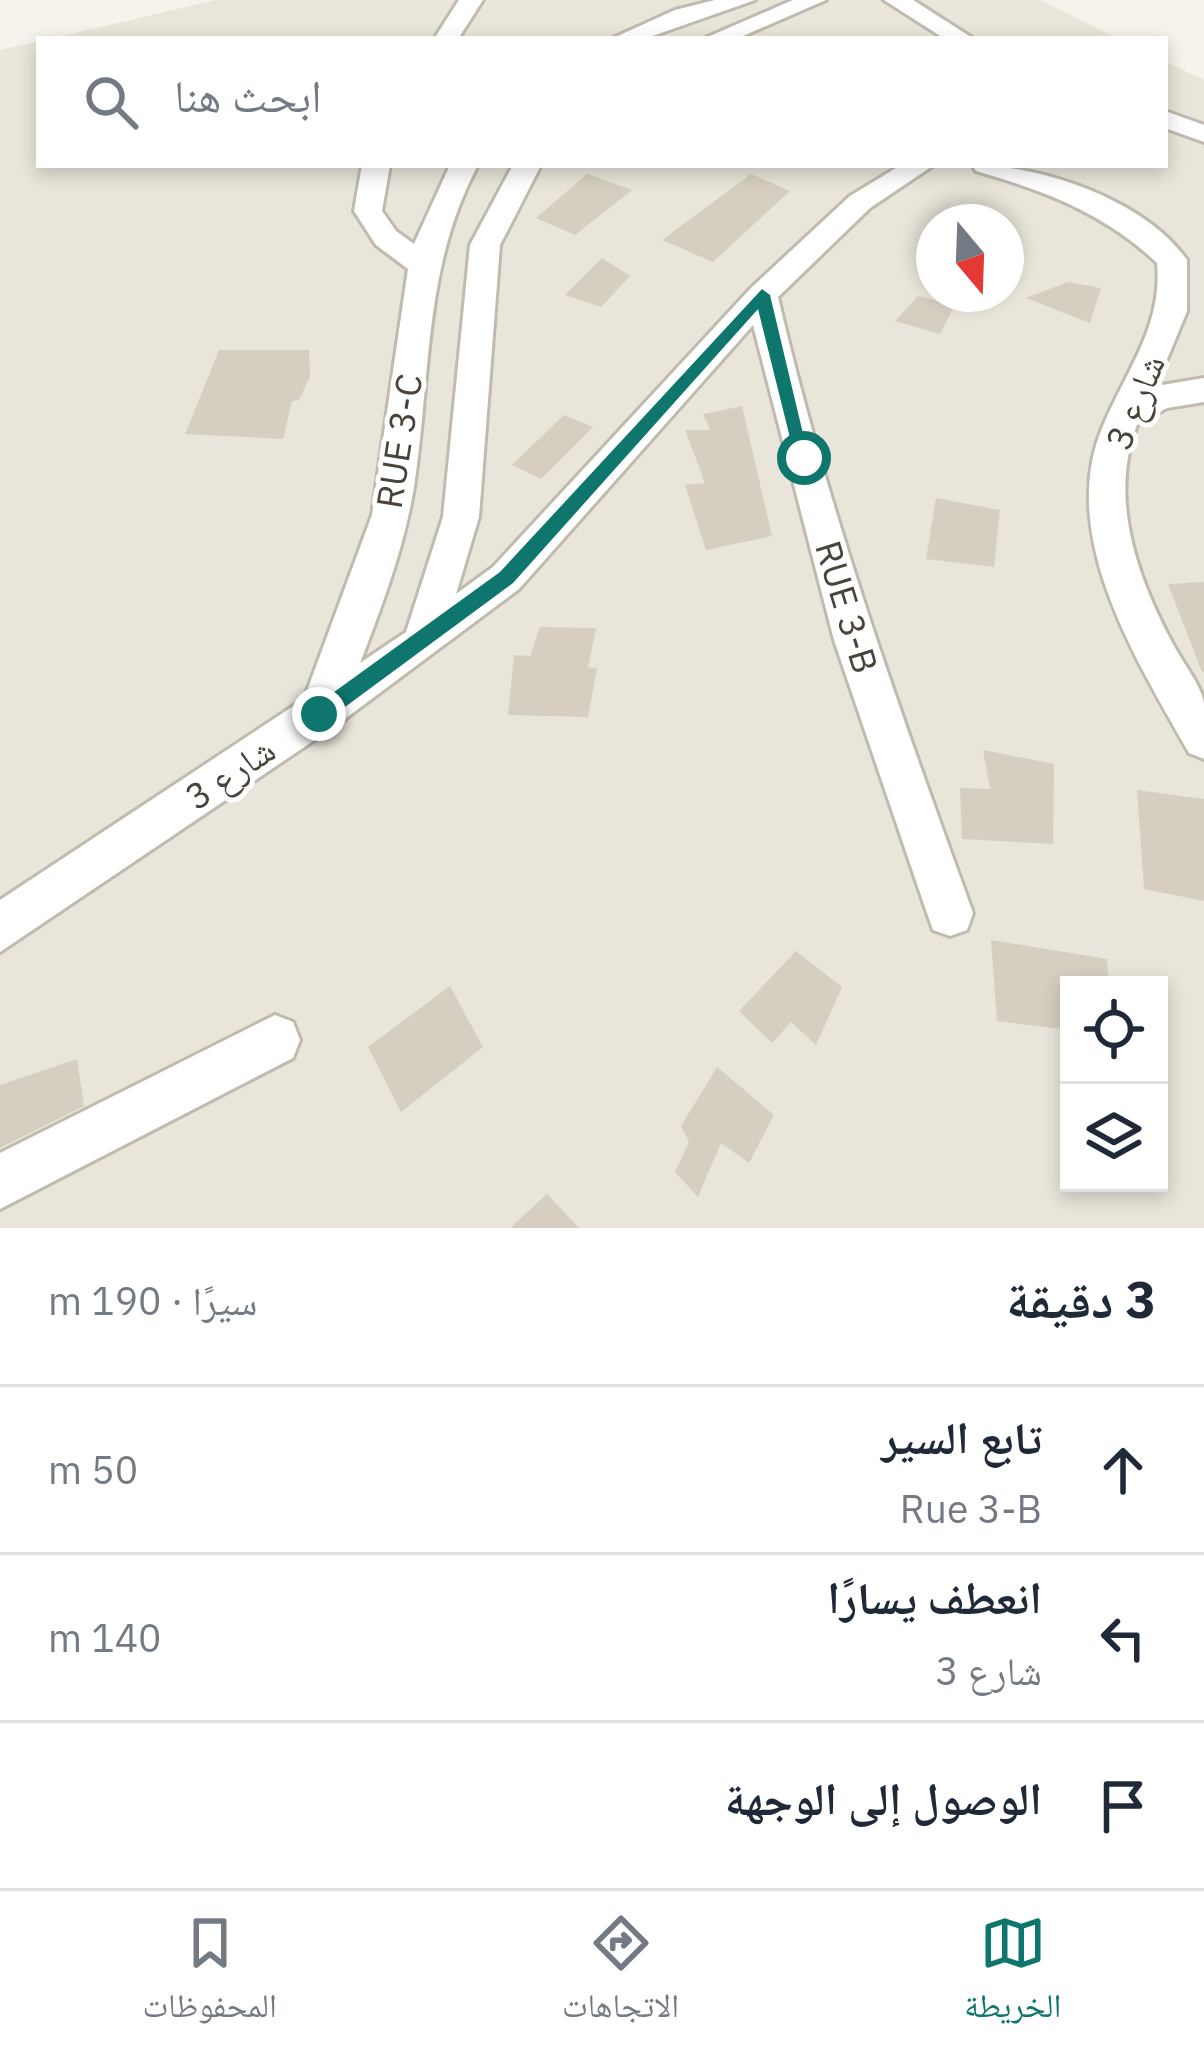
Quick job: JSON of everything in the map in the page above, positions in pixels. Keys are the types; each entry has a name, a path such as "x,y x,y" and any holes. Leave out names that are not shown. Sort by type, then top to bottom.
{"street":[{"path":"448,36 471,0"},
{"path":"630,36 683,15 743,0"},
{"path":"723,36 814,0"},
{"path":"896,0 957,36"},
{"path":"1168,120 1204,134"},
{"path":"375,168 368,211 386,238 423,266"},
{"name":"RUE 3-C","path":"319,714 396,492 423,266 444,202 462,168"},
{"name":"RUE 3-C","path":"422,644 461,517 485,244 525,168"},
{"name":"شارع 3","path":"0,928 422,644 506,578 762,295 860,202 915,168"},
{"name":"شارع 3","path":"994,168 1112,213 1139,229 1172,260 1176,302 1110,455 1107,490 1114,536 1147,640 1204,739"},
{"name":"RUE 3-B","path":"762,295 785,399 854,640 950,913"},
{"path":"1124,417 1159,397 1204,390"},
{"path":"0,1182 275,1040"}],"shaded area":[{"path":"216,0 1040,0 1113,36 62,36"},
{"path":"36,42 36,168 1168,168 1168,62 1204,80 1204,1228 0,1228 0,50"}],"building":[{"path":"587,174 632,190 575,235 536,218"},
{"path":"751,174 790,191 713,262 662,240"},
{"path":"602,258 630,276 601,307 565,295"},
{"path":"1068,282 1101,288 1090,323 1026,298"},
{"path":"916,298 916,312 951,312 940,334 895,321"},
{"path":"219,350 309,350 310,377 299,400 292,401 283,439 185,434"},
{"path":"742,406 772,536 706,550 685,485 705,483 685,430 710,430 703,414"},
{"path":"564,415 593,427 541,479 512,465"},
{"path":"936,498 1000,510 994,567 926,559"},
{"path":"1204,582 1204,671 1202,672 1168,584"},
{"path":"540,627 596,628 588,667 597,668 588,717 508,715 514,655 530,656"},
{"path":"983,750 1054,764 1053,844 962,839 960,788 990,789"},
{"path":"1137,790 1204,799 1204,901 1144,889"},
{"path":"991,940 1107,959 1108,976 1060,976 1060,1029 997,1021"},
{"path":"796,951 842,987 816,1045 791,1022 772,1043 739,1011"},
{"path":"450,986 483,1047 401,1112 368,1047"},
{"path":"77,1059 84,1106 0,1148 0,1085"},
{"path":"717,1067 774,1115 749,1163 721,1143 698,1197 675,1172 689,1142 681,1126"},
{"path":"547,1194 579,1228 510,1228"}],"route":[{"path":"319,714 422,644 506,578 762,295 785,399 804,458"}]}
